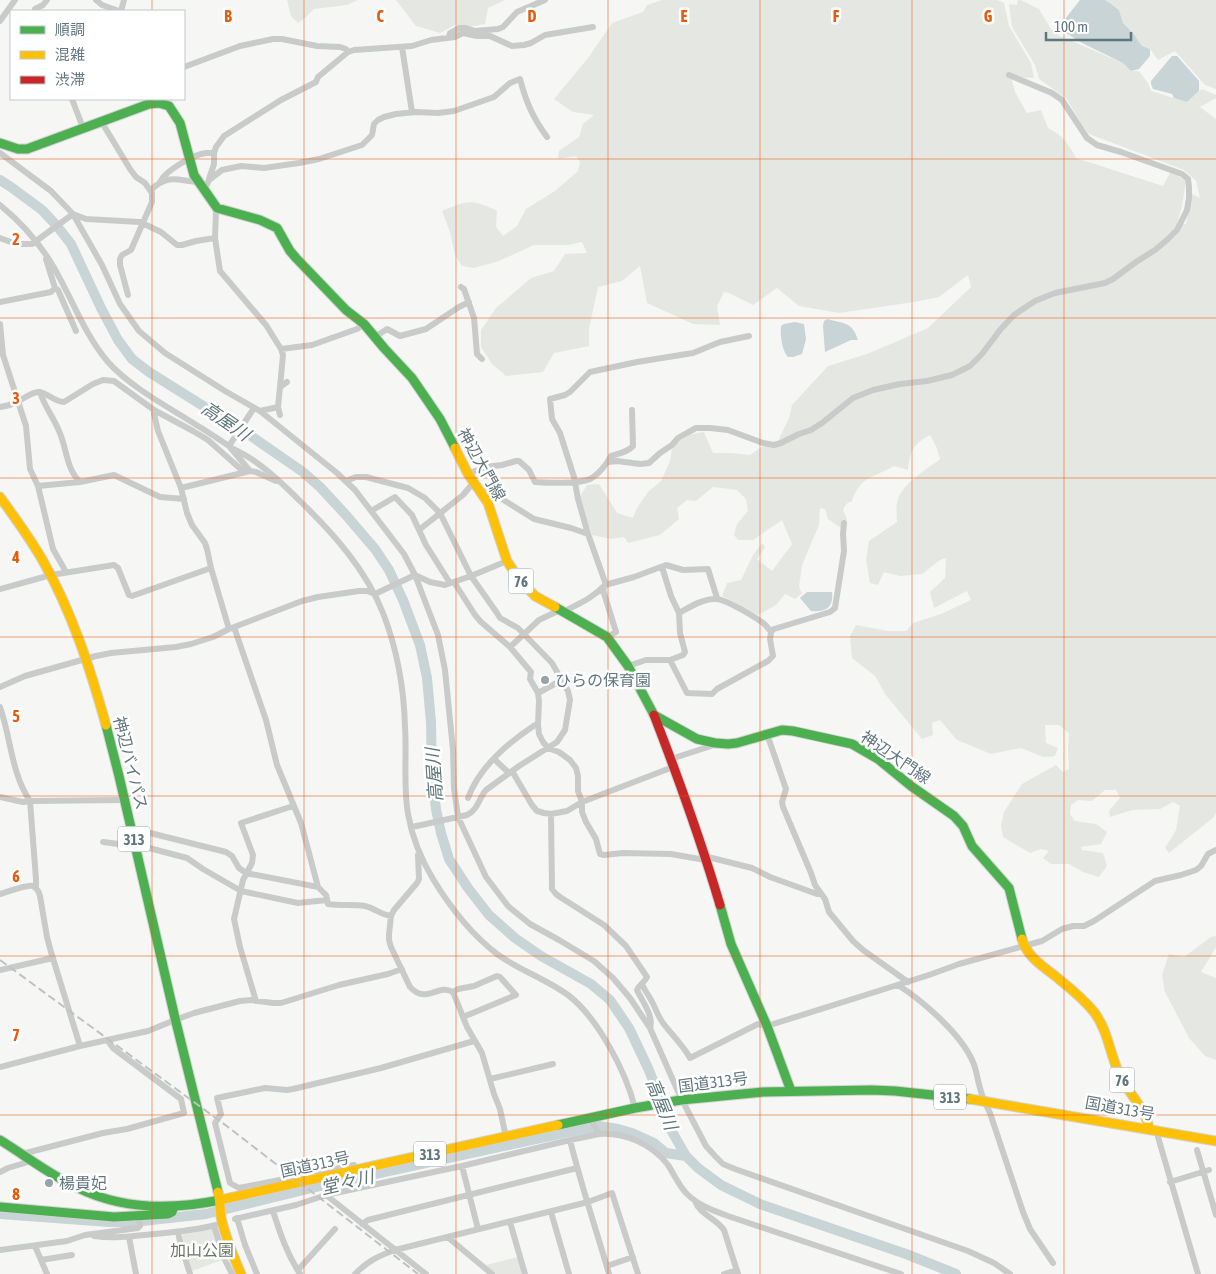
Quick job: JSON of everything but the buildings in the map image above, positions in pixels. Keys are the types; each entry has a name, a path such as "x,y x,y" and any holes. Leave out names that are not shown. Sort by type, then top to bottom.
{"main road":[{"path":"0,143 18,149 27,149 149,104 163,101 169,106 180,123 194,175 217,208"},
{"name":"神辺大門線","path":"217,208 260,220 276,228 296,258 346,310 364,324 412,378 440,419 471,478 488,503 507,562 519,579 534,596 607,637 628,666 654,715 697,739 728,744 782,730 852,744 878,759 911,786 954,816 963,826 972,846 1009,888 1024,946 1031,956 1064,983 1094,1012 1102,1026 1119,1074 1148,1120 1149,1129"},
{"name":"神辺バイパス","path":"0,496 36,548 51,575 70,616 86,658 104,716 175,1020 222,1208"},
{"path":"654,715 705,858 731,944 767,1026 791,1091"},
{"name":"国道313号","path":"174,1207 205,1203 222,1208 384,1164 506,1137 591,1121 637,1108 682,1100 763,1092 872,1090 983,1100 1216,1141"},
{"path":"0,1140 54,1176 88,1193 128,1204 174,1207 172,1212 168,1214 114,1217 0,1207"},
{"path":"222,1208 228,1243 241,1274"},
{"path":"222,1208 248,1274"}],"street":[{"path":"0,21 15,0"},
{"path":"35,10 47,0"},
{"path":"96,0 102,5 117,10"},
{"path":"449,37 450,33 459,28 474,31 498,29 503,27 517,12 545,0"},
{"path":"204,191 214,164 216,147 224,136 281,100 316,82 318,77 348,52 412,46 431,40 455,37 463,33 476,36 490,36 512,46 524,45 545,36 593,27"},
{"path":"185,67 240,46 274,39 317,46 340,47 348,52"},
{"path":"402,47 412,112"},
{"path":"608,462 649,463 684,434 696,428 728,430 762,443 774,445 811,430 853,398 873,390 952,376 970,366 1014,315 1035,301 1055,293 1105,283 1114,279 1155,250 1177,230 1189,198 1188,178 1169,168 1097,145 1087,138 1062,100 1052,93 1009,75"},
{"path":"209,180 222,170 234,167 264,168 319,160 362,145 372,135 374,124 378,120 396,114 412,112 438,113 454,111 494,97 510,83 520,79 530,112 547,137"},
{"path":"72,100 83,128"},
{"path":"101,121 130,169 152,193 152,202 131,250 122,255 120,259 120,266 128,295"},
{"path":"0,153 51,191 73,214 102,265 120,304 139,331 165,354 256,410 311,451 355,490 404,554 438,635 445,670 457,817 486,877 508,906 530,924 594,961 613,978 630,998 650,1028 682,1100 706,1146 723,1164 968,1251 994,1263 1010,1274"},
{"path":"151,190 160,182 166,172 200,154 214,153"},
{"path":"160,182 178,179 199,182"},
{"path":"0,206 27,230 45,253 86,331 109,364 115,379 114,381"},
{"path":"217,208 215,238 220,272 266,325 281,348 283,355 278,407 280,415"},
{"path":"0,211 11,218 13,217"},
{"path":"73,214 86,219 140,222 161,232 177,245 182,246 196,241 215,238"},
{"path":"0,238 16,244 32,244 73,214"},
{"path":"45,253 55,288 58,290 76,331"},
{"path":"461,287 464,289 474,318 478,354 482,359"},
{"path":"0,302 52,292 55,288"},
{"path":"375,337 386,329 400,336 426,329 469,302"},
{"path":"0,324 2,356 26,426 30,468 38,486 53,549 66,572"},
{"path":"281,348 312,345 341,335 364,324"},
{"path":"607,637 616,632 603,590 605,582 588,534 560,433 552,419 550,399 566,395 590,372 693,353 720,342 749,336"},
{"path":"109,364 150,396 257,463 324,524 350,556 375,594 392,639 402,687 408,813 419,853 443,894 481,940 508,961 558,989 579,1005 594,1023 617,1060 637,1108"},
{"path":"0,407 14,404 35,392 40,392 59,402 64,402 93,384 103,380 114,381 154,410 208,440 247,471"},
{"path":"280,387 287,382"},
{"path":"40,392 60,432 71,469 80,482"},
{"path":"230,446 256,410 278,407"},
{"path":"154,410 158,431 181,488 192,525 205,543 232,628 266,720 277,765 301,823 318,887 326,895 328,904 359,905 391,916"},
{"path":"419,530 463,495 471,478 485,467 519,461 529,470 535,482 575,482 591,478 608,462 611,456 633,446 632,410"},
{"path":"230,446 247,471"},
{"path":"181,488 247,471 256,472 279,482"},
{"path":"38,486 80,482 114,475 160,497 184,499"},
{"path":"346,482 356,477 366,476 408,488 425,498 440,513 471,576 500,618 512,624 524,634 552,663 568,691 570,700 565,730 557,742 483,793 473,812 412,827"},
{"path":"480,492 483,490 494,494 534,519 588,534"},
{"path":"371,511 395,497 412,515 426,545 475,615 510,647 531,672 530,679 538,693 539,734 548,748 559,752 570,760 576,768 582,812 596,839 600,854 671,854 705,858 752,868 782,882 820,894"},
{"path":"771,632 774,629 830,612 835,608 844,551 844,522"},
{"path":"0,687 25,676 86,658 111,653 191,644 213,637 287,606 318,597 359,591 375,594 414,575 430,582 445,584 507,562"},
{"path":"0,589 51,575 114,565 118,568 129,595 132,596 212,568"},
{"path":"510,647 539,620 588,600 604,585 666,566 682,570 708,569 717,598"},
{"path":"628,666 646,660 670,660 683,655 679,613 662,567"},
{"path":"670,660 687,693 712,694 717,689 773,656 770,639 771,632 765,624 723,600 717,598 699,602 679,613"},
{"path":"538,693 562,680"},
{"path":"0,707 5,719 20,784 30,801 36,888 40,896 52,958 80,1046"},
{"path":"468,798 477,779 494,759 518,736 538,724"},
{"path":"768,734 786,789 782,802 783,807 815,885 828,905 829,912 863,950 908,982"},
{"path":"494,759 511,772 537,811 551,814 567,811 582,802 672,764 677,757 711,746 715,742"},
{"path":"0,797 23,802 124,800"},
{"path":"256,1001 240,948 234,919 246,873 252,864 253,855 241,823 293,806"},
{"path":"551,814 552,889 556,894 604,925 630,950 633,958 647,977 637,990 652,1023 650,1028"},
{"path":"146,832 226,852 232,856 239,868 246,873 318,887"},
{"path":"103,842 149,848 186,858 241,891 298,903 327,900"},
{"path":"642,984 664,1025 685,1048 690,1058 758,1024 767,1026 959,964 1024,946 1042,940 1062,929 1084,926 1155,880 1196,870 1208,854 1216,850"},
{"path":"419,853 419,879 391,916 389,940 410,987 415,993 424,995 446,989 453,992 474,1041 482,1053 500,1108 506,1137"},
{"path":"0,894 28,886 36,888"},
{"path":"0,970 52,958"},
{"path":"0,1067 148,1031 194,1013 240,1001 281,1002 402,969"},
{"path":"453,992 458,989 469,988 497,976 516,995 463,1017"},
{"path":"898,985 909,992 943,1022 967,1049 977,1073 983,1100 990,1113 1023,1212 1030,1229 1053,1263"},
{"path":"0,1172 28,1162 26,1157 103,1133 127,1130 184,1113 181,1099 113,1048 108,1041"},
{"path":"384,1164 368,1162 238,1188 230,1183 215,1123 221,1114 217,1098 265,1088 293,1089 381,1068 474,1041"},
{"path":"490,1079 553,1064"},
{"path":"591,1121 598,1132"},
{"path":"1159,1131 1158,1137 1170,1182 1198,1274"},
{"path":"257,1274 236,1219 273,1211 326,1195 462,1166 598,1132 618,1134 637,1140 660,1155 701,1211 720,1223 724,1230 738,1272 724,1274"},
{"path":"570,1140 609,1274"},
{"path":"1197,1150 1206,1170 1210,1195 1216,1215"},
{"path":"462,1166 478,1229"},
{"path":"362,1224 368,1220 577,1168"},
{"path":"1170,1182 1206,1170"},
{"path":"355,1274 364,1265 381,1255 395,1250 551,1212 612,1193 638,1274"},
{"path":"326,1195 426,1274"},
{"path":"694,1200 728,1216 901,1274"},
{"path":"273,1211 290,1258 299,1272 335,1230"},
{"path":"551,1212 569,1274"},
{"path":"0,1250 67,1241 85,1234 138,1228 140,1226 139,1216"},
{"path":"510,1222 525,1274"},
{"path":"85,1234 106,1238 129,1237 178,1232 215,1225 232,1274"},
{"path":"178,1232 190,1274"},
{"path":"129,1237 136,1274"},
{"path":"450,1237 451,1240 492,1274"},
{"path":"35,1246 46,1274"},
{"path":"41,1260 72,1255"},
{"path":"606,1266 633,1257"}],"green space":[{"path":"287,0 358,0 347,5 314,9 298,23 291,16"},
{"path":"396,0 505,0 488,8 485,24 468,27 455,25 440,33 416,26"},
{"path":"662,0 997,0 1004,3 1009,26 1031,63 1034,78 1011,77 1015,92 1027,113 1041,110 1048,128 1065,140 1076,158 1163,186 1171,171 1186,181 1177,224 1186,224 1191,193 1200,198 1196,181 1184,170 1089,134 1066,98 1039,79 1035,65 1012,27 1009,4 1017,5 1018,0 1021,0 1039,9 1051,29 1058,35 1123,63 1131,71 1139,71 1148,83 1151,91 1187,102 1202,89 1216,95 1216,98 1200,107 1216,119 1216,813 1214,817 1169,853 1165,848 1176,830 1180,806 1173,802 1160,809 1132,810 1110,817 1109,811 1120,798 1116,790 1105,790 1092,801 1078,800 1071,805 1070,814 1075,821 1096,824 1107,832 1101,844 1081,847 1082,850 1103,853 1107,866 1099,877 1083,872 1069,864 1051,864 1043,858 1049,851 1041,849 1030,853 1003,837 1001,825 1004,812 1022,784 1056,765 1063,772 1069,769 1069,733 1059,725 1045,725 1046,743 1058,748 1055,756 1043,757 1021,748 991,754 957,740 940,720 932,723 933,735 922,739 885,694 875,676 852,658 850,636 856,625 888,631 906,631 913,623 941,614 971,600 967,591 934,608 930,592 945,578 946,558 940,560 922,574 900,576 884,572 878,585 870,583 866,559 869,541 897,522 897,502 904,489 940,459 930,435 913,449 908,470 894,466 863,482 852,501 846,504 843,510 847,519 841,528 828,519 825,509 820,508 819,525 802,565 799,587 802,593 795,599 785,594 776,605 758,615 722,596 727,583 741,580 753,555 762,543 765,547 757,559 772,571 792,544 782,520 753,540 738,540 734,535 737,524 748,511 746,499 737,490 713,487 696,501 687,500 677,508 679,519 660,535 628,543 624,537 611,539 592,535 579,498 587,485 599,484 617,513 633,518 637,508 648,492 661,481 670,461 672,447 688,435 704,432 713,453 750,455 762,447 778,441 789,418 792,405 828,366 867,354 928,328 971,287 968,275 939,297 839,313 799,306 777,288 753,305 724,292 717,306 720,325 693,324 647,303 640,266 622,281 598,287 589,329 589,346 554,353 543,372 506,376 492,364 481,347 481,330 496,308 531,278 554,271 565,254 587,253 582,242 568,245 534,245 499,261 474,268 462,266 455,255 450,232 442,211 470,202 488,207 497,211 496,227 503,236 517,226 526,209 555,191 578,171 580,162 576,156 558,159 559,151 579,137 583,124 594,115 573,112 554,99 588,58 612,23 643,12 647,5"},
{"path":"1105,0 1216,0 1216,89 1205,85 1175,51 1158,60 1150,49 1142,46 1123,23 1119,10"},
{"path":"1216,936 1216,947 1201,972 1216,978 1216,1060 1205,1056 1189,1038 1165,992 1162,975 1169,954 1184,957 1211,937"},
{"name":"加山公園","path":"209,1228 213,1230 222,1260 192,1271 181,1238 184,1232"},
{"path":"518,1257 523,1274 496,1274 486,1265"}],"shaded area":[{"path":"1080,0 1105,0 1119,10 1123,23 1142,46 1150,49 1150,56 1139,69 1131,71 1123,63 1082,43 1058,28"},
{"path":"1172,56 1177,56 1199,81 1199,91 1187,102 1174,98 1172,94 1153,89 1151,84 1151,81"},
{"path":"827,319 850,326 858,340 851,340 825,352 823,326 824,321"},
{"path":"795,322 804,324 806,339 802,354 788,357 782,343 781,326"},
{"path":"807,592 832,592 832,602 824,610 811,611 800,598"}],"waterway":[{"name":"高屋川","path":"0,180 42,210 71,244 101,308 118,340 132,359 303,472 320,487 375,549 389,570 420,645 427,678 431,722 432,776 436,809 449,859 489,915 515,938 541,956 591,984 610,1000 629,1028 648,1068 671,1130 686,1156 698,1168 721,1185 760,1204 906,1254 956,1274"},
{"name":"堂々川","path":"0,1214 109,1222 133,1222 206,1214 320,1186 599,1126 632,1133 654,1143 666,1153 686,1156"}],"railway":[{"path":"0,960 228,1127 418,1274"}],"traffic: fast":[{"path":"0,143 18,149 27,149 149,104 159,103 169,106 180,123 194,175 217,208 260,220 277,228 296,258 346,310 364,324 412,378 440,419 455,448"},
{"path":"555,607 607,637 628,666 654,715 697,739 728,744 782,730 793,731 852,744 878,759 911,786 954,816 963,826 972,846 1009,888 1022,939"},
{"path":"106,725 218,1192"},
{"path":"720,905 731,944 767,1026 791,1091"},
{"path":"558,1125 681,1100 763,1092 872,1090 970,1099"},
{"path":"0,1140 68,1183 112,1201 148,1206 166,1206 220,1200"},
{"path":"0,1207 114,1217 168,1214 172,1212 174,1207"}],"traffic: slow":[{"path":"455,448 468,474 488,503 507,561 519,579 535,596 555,607"},
{"path":"0,497 38,553 63,600 87,662 106,725"},
{"path":"1022,939 1028,952 1078,995 1099,1019 1120,1076 1145,1115 1149,1129"},
{"path":"970,1099 1216,1141"},
{"path":"220,1200 558,1125"},
{"path":"218,1192 225,1232 241,1274"}],"traffic: jam":[{"path":"654,715 689,809 720,905"}],"place":[{"name":"ひらの保育園","path":"545,680"},
{"name":"楊貴妃","path":"49,1183"}]}
